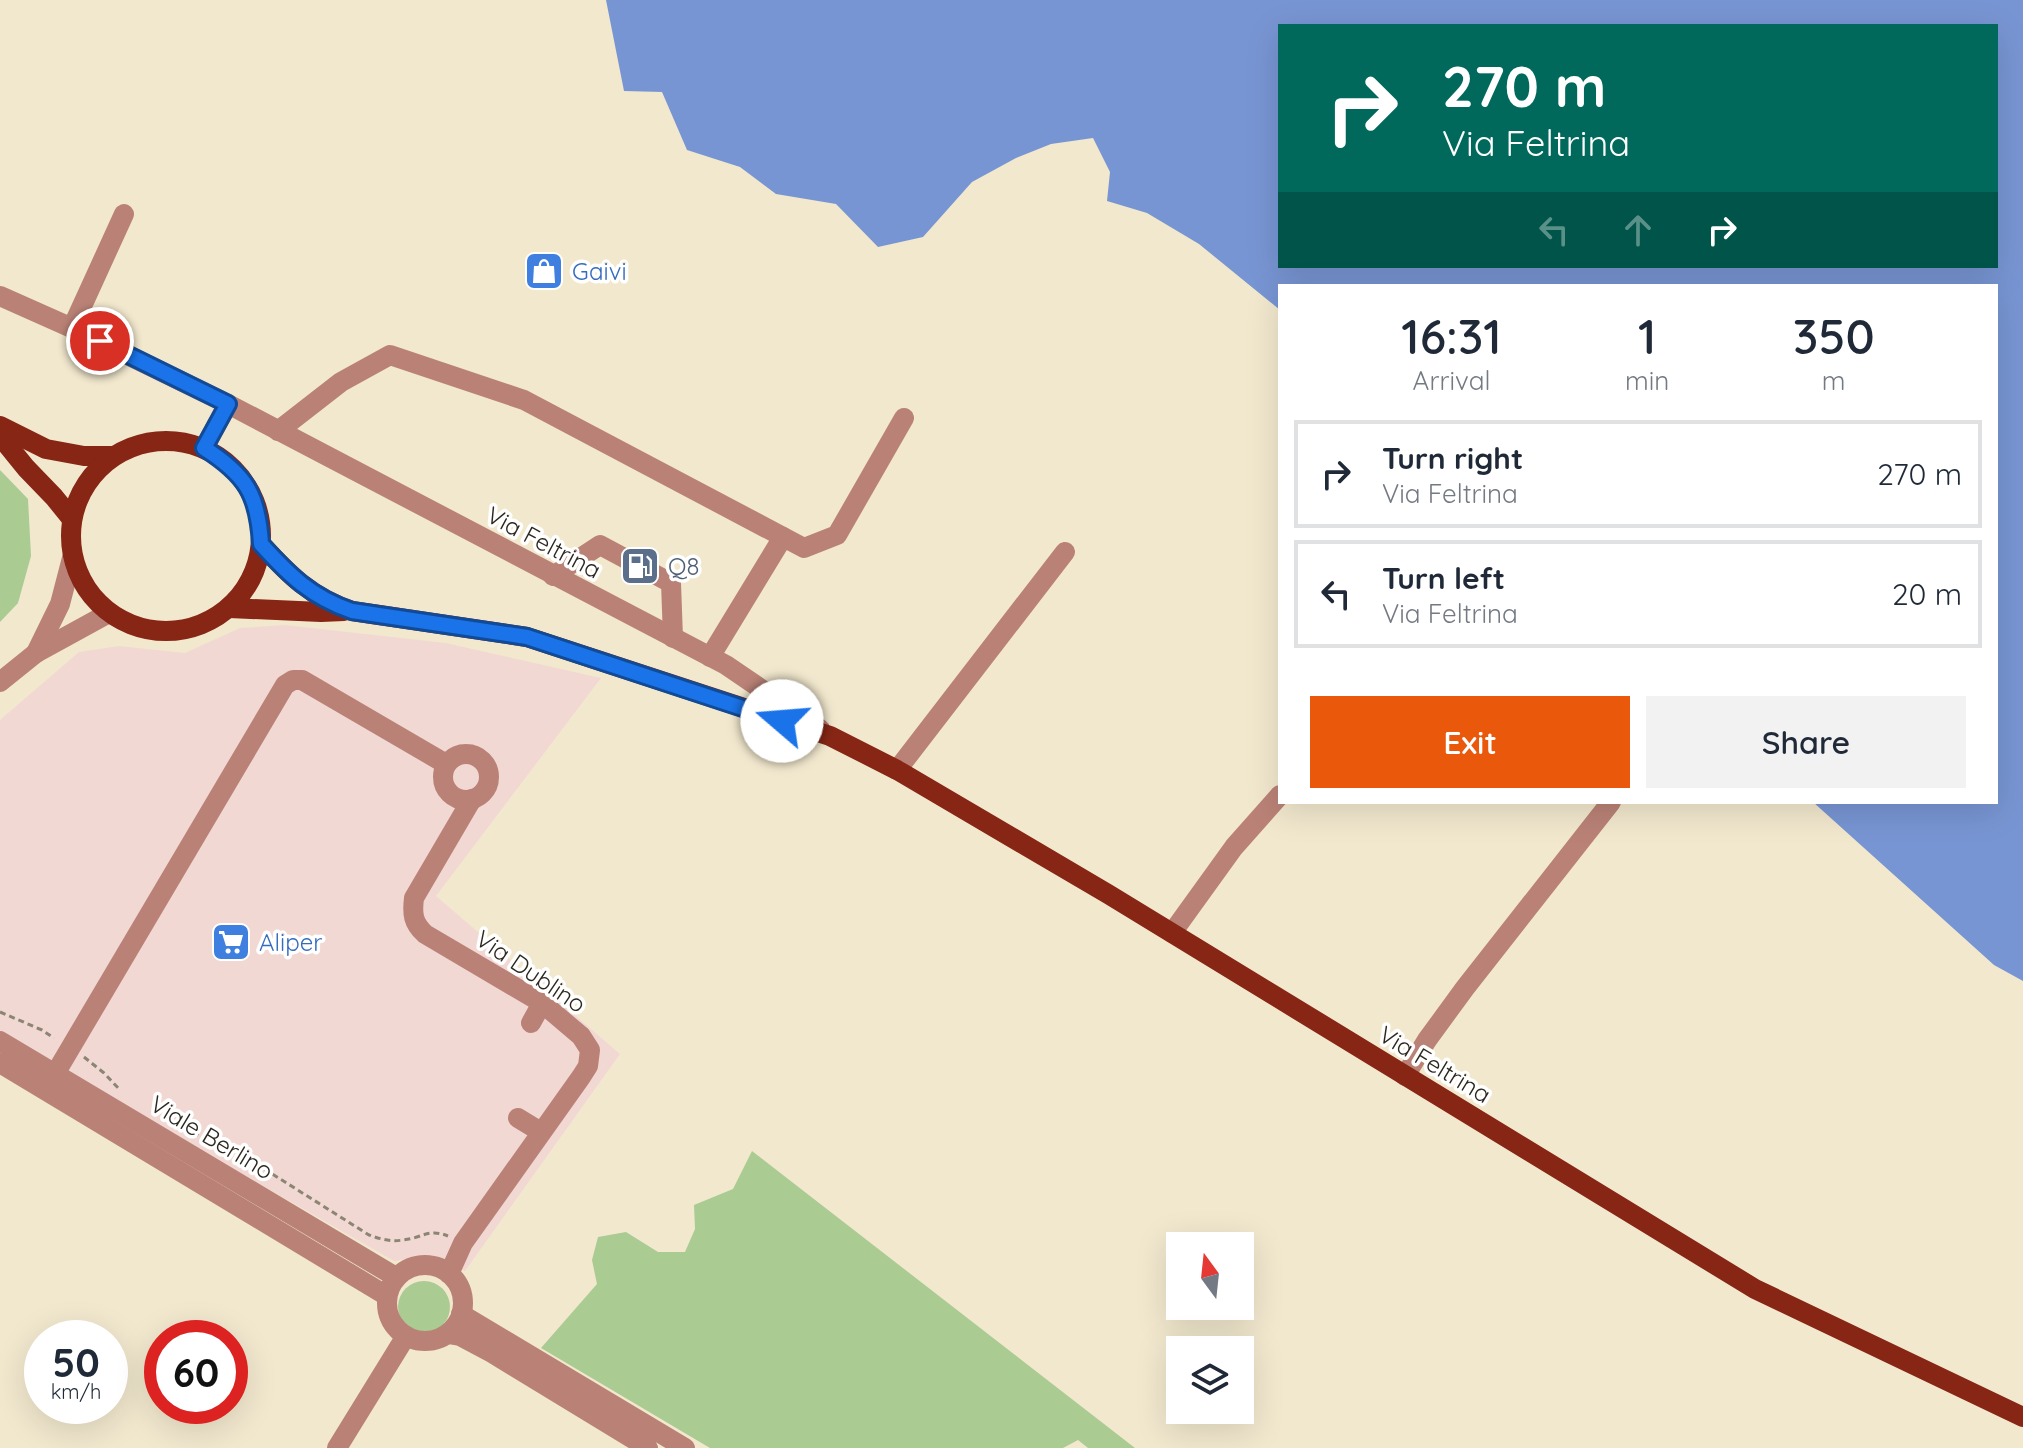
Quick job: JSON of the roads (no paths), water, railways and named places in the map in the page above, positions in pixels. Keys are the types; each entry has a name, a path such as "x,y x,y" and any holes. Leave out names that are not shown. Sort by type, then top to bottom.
{"main road":[{"path":"0,426 46,449 84,456 113,456"},
{"path":"0,436 71,518"},
{"path":"158,441 181,442 204,448 229,464 248,487 259,514 261,544 256,568 245,589 229,608 202,625 170,632 138,628 109,613 85,589 72,558 71,518 86,483 113,456 134,446 158,441"},
{"name":"Via Feltrina","path":"261,544 301,584 329,603 352,611"},
{"name":"Via Feltrina","path":"229,608 352,611 527,637 830,736 897,770 1172,933 1755,1289 2023,1417"}],"street":[{"path":"72,328 124,214"},
{"name":"Via Feltrina","path":"0,296 228,404 726,665 830,736"},
{"path":"278,431 341,382 390,355 524,400 804,548 837,535 904,418"},
{"path":"204,448 228,404"},
{"path":"710,657 783,537"},
{"path":"553,576 600,545 671,583 673,638"},
{"path":"897,770 1065,552"},
{"path":"36,653 60,604 72,558"},
{"path":"0,682 36,653 109,613"},
{"path":"55,1074 285,685 293,680 302,680 446,764"},
{"path":"458,754 480,757 490,777 489,785 472,799 459,799 448,792 443,779 446,764 458,754"},
{"path":"1172,933 1234,847 1278,797"},
{"name":"Via Dublino","path":"449,1274 463,1243 588,1066 590,1050 581,1036 542,1003 417,927 412,913 414,898 472,799"},
{"path":"1405,1076 1465,988 1609,804"},
{"path":"531,1023 542,1003"},
{"name":"Viale Berlino","path":"0,1041 396,1277"},
{"name":"Viale Berlino","path":"0,1063 387,1296"},
{"path":"518,1118 541,1132"},
{"path":"426,1265 449,1274 461,1292 463,1307 454,1328 442,1338 427,1342 412,1340 399,1332 387,1312 387,1296 396,1277 410,1268 426,1265"},
{"path":"461,1314 685,1448"},
{"path":"448,1334 460,1336 492,1353 648,1448"},
{"path":"337,1448 406,1336"}],"water":[{"path":"606,0 2023,0 2023,981 1994,965 1815,804 1998,804 1998,284 1278,284 1278,308 1199,244 1147,213 1107,201 1110,172 1093,138 1051,144 1016,158 972,182 923,237 878,247 836,204 776,194 740,167 687,150 662,92 624,91"}],"place":[{"name":"Gaivi","path":"544,271"},
{"name":"Q8","path":"640,566"},
{"name":"Aliper","path":"231,942"}]}
